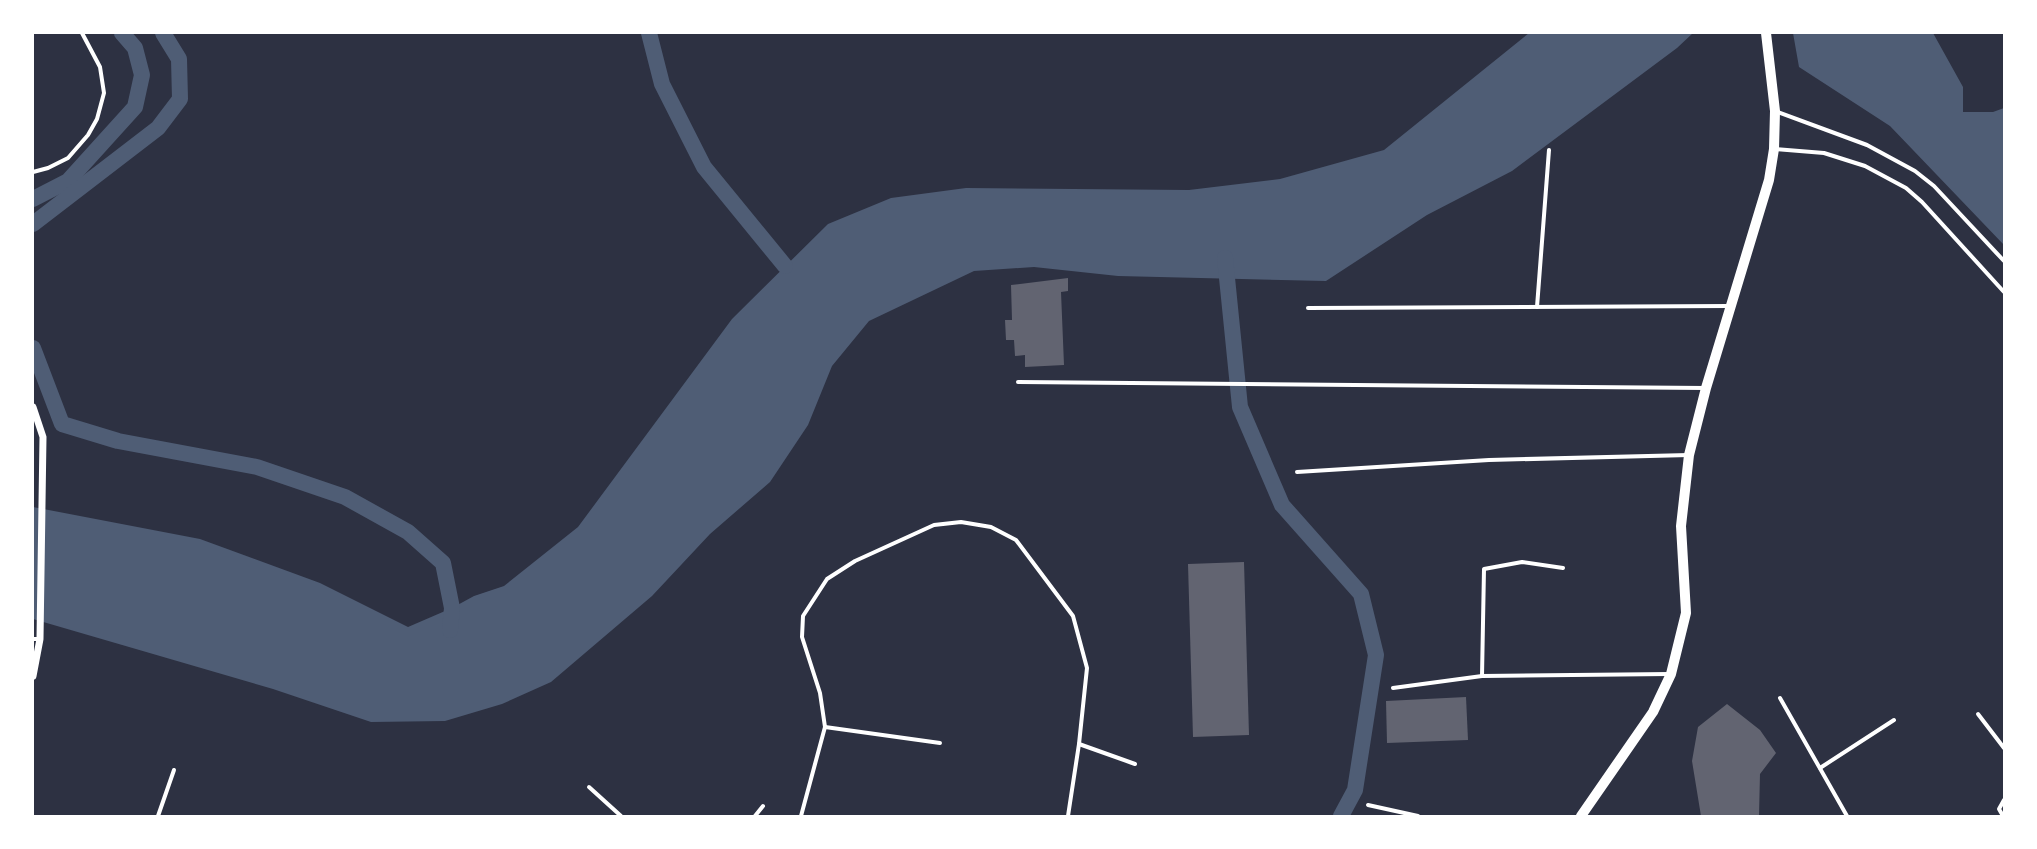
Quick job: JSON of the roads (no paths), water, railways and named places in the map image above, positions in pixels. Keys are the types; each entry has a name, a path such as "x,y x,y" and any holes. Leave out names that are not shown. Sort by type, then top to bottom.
{"main road":[{"path":"1581,816 1653,712 1671,674 1686,613 1681,526 1689,455 1706,388 1769,180 1774,149 1775,111 1766,33"}],"street":[{"path":"33,172 48,168 68,158 88,135 97,119 104,93 100,67 82,33"},
{"path":"1775,111 1867,146 1916,171 1934,186 2004,261"},
{"path":"1774,149 1824,153 1865,166 1906,188 1922,202 2004,292"},
{"path":"1537,307 1549,150"},
{"path":"1308,308 1730,306"},
{"path":"1018,382 1222,385 1466,384 1706,388"},
{"path":"33,407 43,437 40,627 36,639 33,676"},
{"path":"1297,472 1490,460 1689,455"},
{"path":"801,816 825,727 820,693 802,637 803,616 827,579 855,561 934,525 962,522 991,527 1016,540 1073,616 1087,668 1079,744 1068,816"},
{"path":"1482,676 1484,570 1522,562 1563,568"},
{"path":"1393,688 1482,676 1671,674"},
{"path":"1780,698 1847,816"},
{"path":"1978,714 2004,748"},
{"path":"1820,768 1894,720"},
{"path":"825,727 940,743"},
{"path":"1079,744 1134,764"},
{"path":"158,816 174,770"},
{"path":"589,787 620,816"},
{"path":"2004,800 1999,809 2004,816"},
{"path":"1368,805 1418,816"},
{"path":"755,816 763,806"}],"water":[{"path":"1529,33 1693,33 1677,48 1512,171 1427,215 1326,281 1118,276 1034,267 974,271 869,321 832,366 808,425 770,482 710,534 652,596 551,682 502,704 445,721 371,722 273,689 33,619 33,507 200,539 320,583 408,627 452,608 474,596 504,586 578,527 732,319 828,224 891,198 966,188 1189,190 1280,179 1384,150"},
{"path":"1793,33 1933,33 1963,87 1963,112 1993,112 2004,108 2004,245 1890,126 1799,67"}],"waterway":[{"path":"33,199 68,181 135,107 142,75 135,48 122,33"},
{"path":"33,224 158,128 180,99 179,59 163,33"},
{"path":"649,33 662,84 704,167 785,266"},
{"path":"1225,258 1240,407 1282,505 1361,594 1376,655 1355,790 1341,816"},
{"path":"33,348 62,424 118,441 257,467 345,497 408,532 443,563 452,608 450,630"}]}
